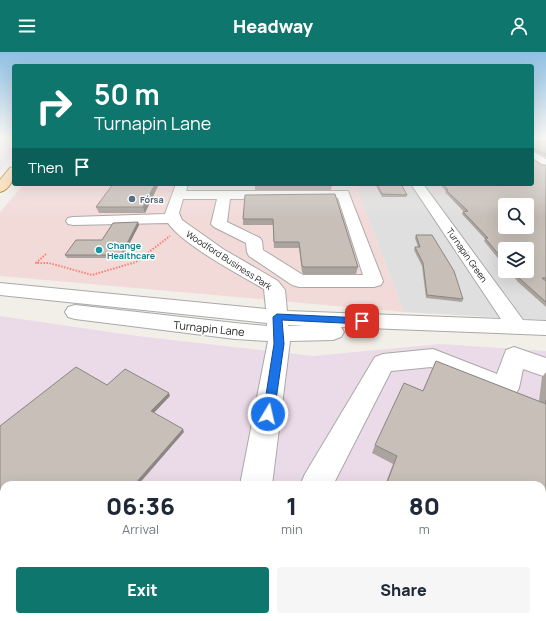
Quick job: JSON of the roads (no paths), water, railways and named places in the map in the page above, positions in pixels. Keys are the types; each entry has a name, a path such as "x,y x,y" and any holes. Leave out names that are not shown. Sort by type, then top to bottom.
{"main road":[{"path":"0,188 12,173"}],"street":[{"name":"Turnapin Green","path":"418,186 517,327"},
{"path":"73,221 149,220 178,224 180,190 224,195 343,194 374,281 299,281 255,252"},
{"path":"224,195 219,224 254,242 255,252"},
{"name":"Woodford Business Park","path":"178,224 235,264 271,285 275,290 278,326"},
{"path":"235,264 255,252"},
{"name":"Turnapin Lane","path":"0,289 324,333 418,324 546,328"},
{"name":"Turnapin Lane","path":"0,302 227,330 278,326"},
{"path":"259,481 279,344 278,326"},
{"path":"318,481 382,363 433,358 506,388 514,356 546,368"}],"place":[{"name":"Fórsa","path":"132,199"},
{"name":"Change Healthcare","path":"99,250"}]}
